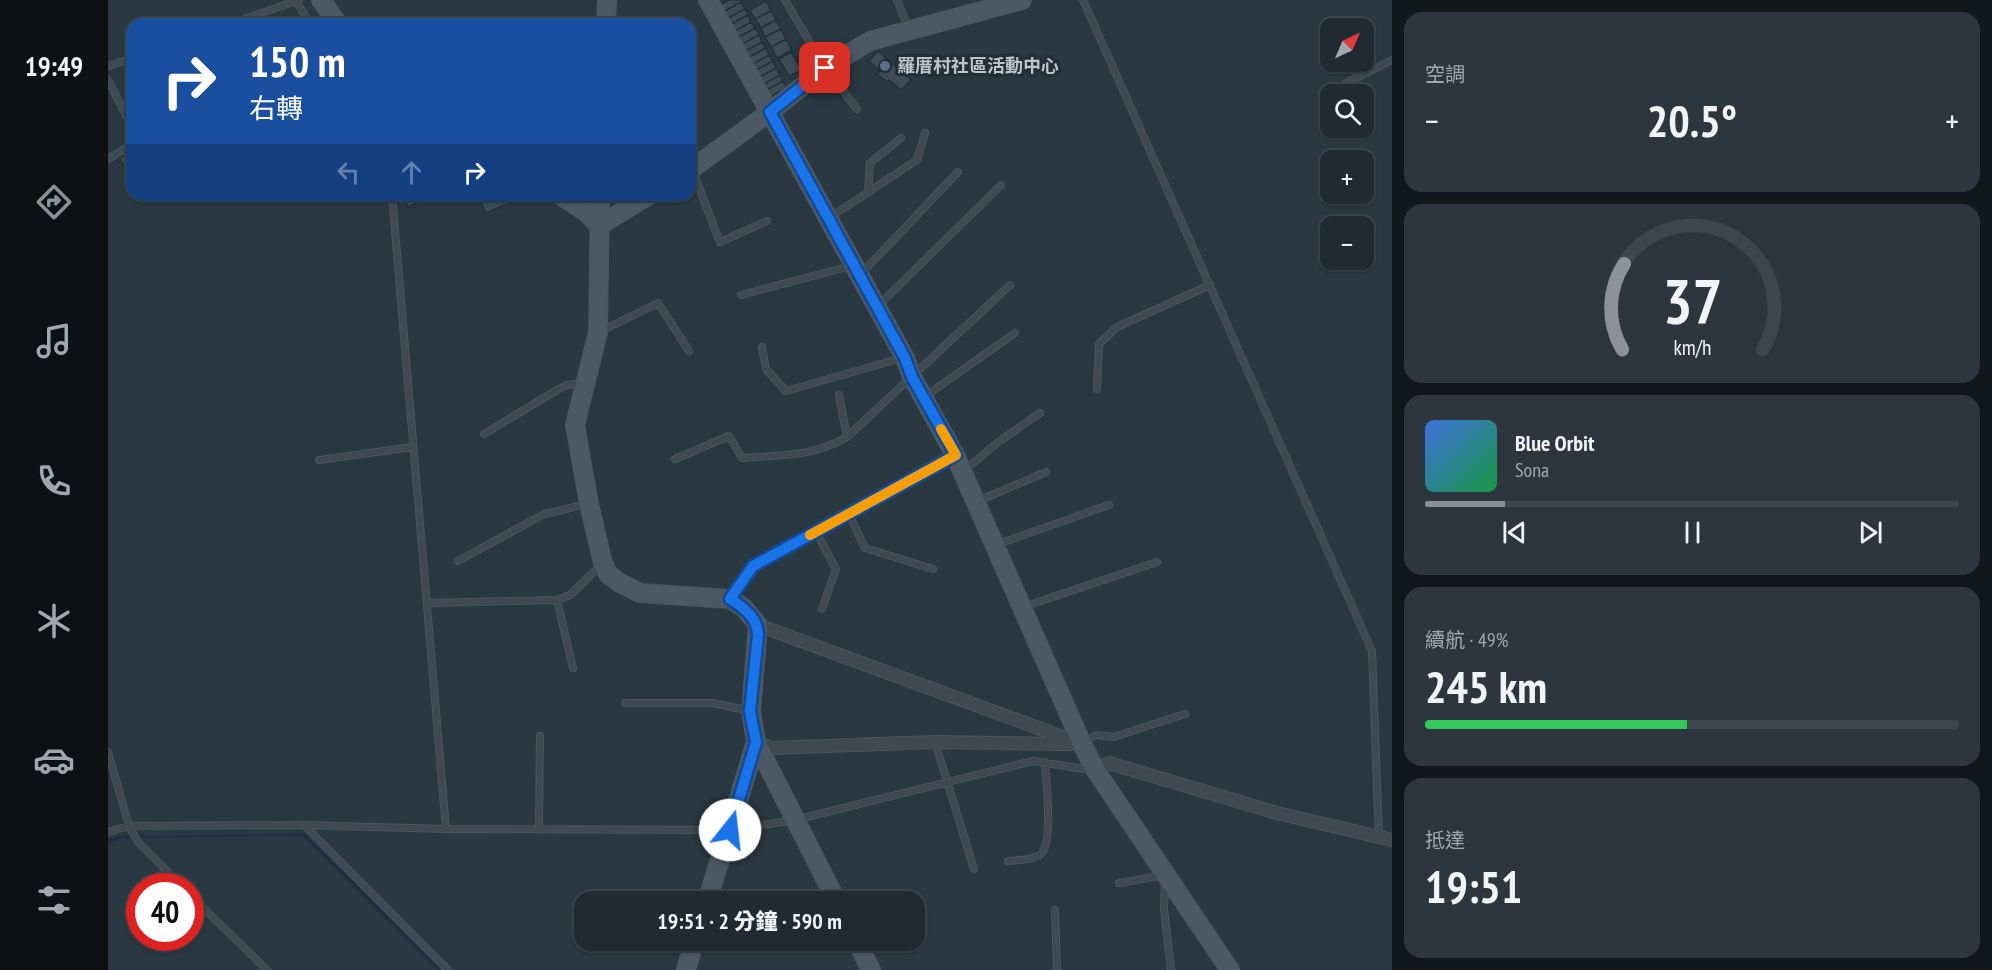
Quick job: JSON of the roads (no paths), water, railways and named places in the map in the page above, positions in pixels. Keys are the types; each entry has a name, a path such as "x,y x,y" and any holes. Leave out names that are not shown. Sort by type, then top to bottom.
{"street":[{"path":"321,0 334,18"},
{"path":"606,18 607,0"},
{"path":"708,0 905,358 912,377 959,464 1096,771 1230,970"},
{"path":"696,165 770,112 825,68 870,41 1022,0"},
{"path":"569,201 587,213 599,226"},
{"path":"600,201 598,332 575,425 589,504 603,563 608,574 620,584 640,593 730,599 744,608 758,625 1082,744"},
{"path":"599,226 639,201"},
{"path":"730,599 753,566 849,514 959,464"},
{"path":"758,625 750,711 756,742 831,891"},
{"path":"756,742 771,748 934,742 1082,744"},
{"path":"711,891 756,742"},
{"path":"1096,771 1109,763 1277,813 1392,840"},
{"path":"686,970 692,951"},
{"path":"862,951 871,970"}],"lane":[{"path":"785,0 825,68 857,109"},
{"path":"897,0 909,30"},
{"path":"1083,0 1372,651 1379,837"},
{"path":"247,18 297,1 307,18"},
{"path":"108,66 126,60"},
{"path":"1346,83 1392,60"},
{"path":"108,80 126,115"},
{"path":"829,218 917,160 925,133"},
{"path":"867,193 870,163 901,138"},
{"path":"108,159 126,148"},
{"path":"741,295 857,270 958,172"},
{"path":"696,182 720,242 767,221"},
{"path":"877,307 1002,185"},
{"path":"392,201 446,829"},
{"path":"675,459 729,436 742,458 809,453 829,447 847,437 1010,285"},
{"path":"1096,389 1099,344 1117,327 1210,285"},
{"path":"598,332 658,303 688,351"},
{"path":"923,397 1015,333"},
{"path":"762,347 766,369 786,391 905,358"},
{"path":"484,434 567,385 585,383"},
{"path":"839,396 847,437"},
{"path":"959,464 997,443 1040,413"},
{"path":"319,460 413,447"},
{"path":"976,502 1046,471"},
{"path":"458,561 544,514 589,504"},
{"path":"995,545 1109,505"},
{"path":"849,514 865,548 933,569"},
{"path":"816,532 836,569 822,609"},
{"path":"1022,607 1157,562"},
{"path":"427,603 557,600 570,595 603,563"},
{"path":"557,600 573,668"},
{"path":"625,703 713,704 750,711"},
{"path":"1082,744 1096,735 1114,737 1185,714"},
{"path":"539,829 540,736"},
{"path":"934,742 974,869"},
{"path":"108,752 129,826 138,843 169,873"},
{"path":"108,832 129,826 305,825 446,829 730,830 795,819 1033,761 1096,771"},
{"path":"1008,861 1040,855 1045,850 1049,825 1045,762"},
{"path":"305,825 447,970"},
{"path":"1119,883 1166,875 1164,909 1171,970"},
{"path":"204,909 267,970"},
{"path":"1055,910 1057,970"}],"waterway":[{"path":"108,841 120,837 304,835 439,970"}],"place":[{"name":"羅厝村社區活動中心","path":"885,66"}]}
